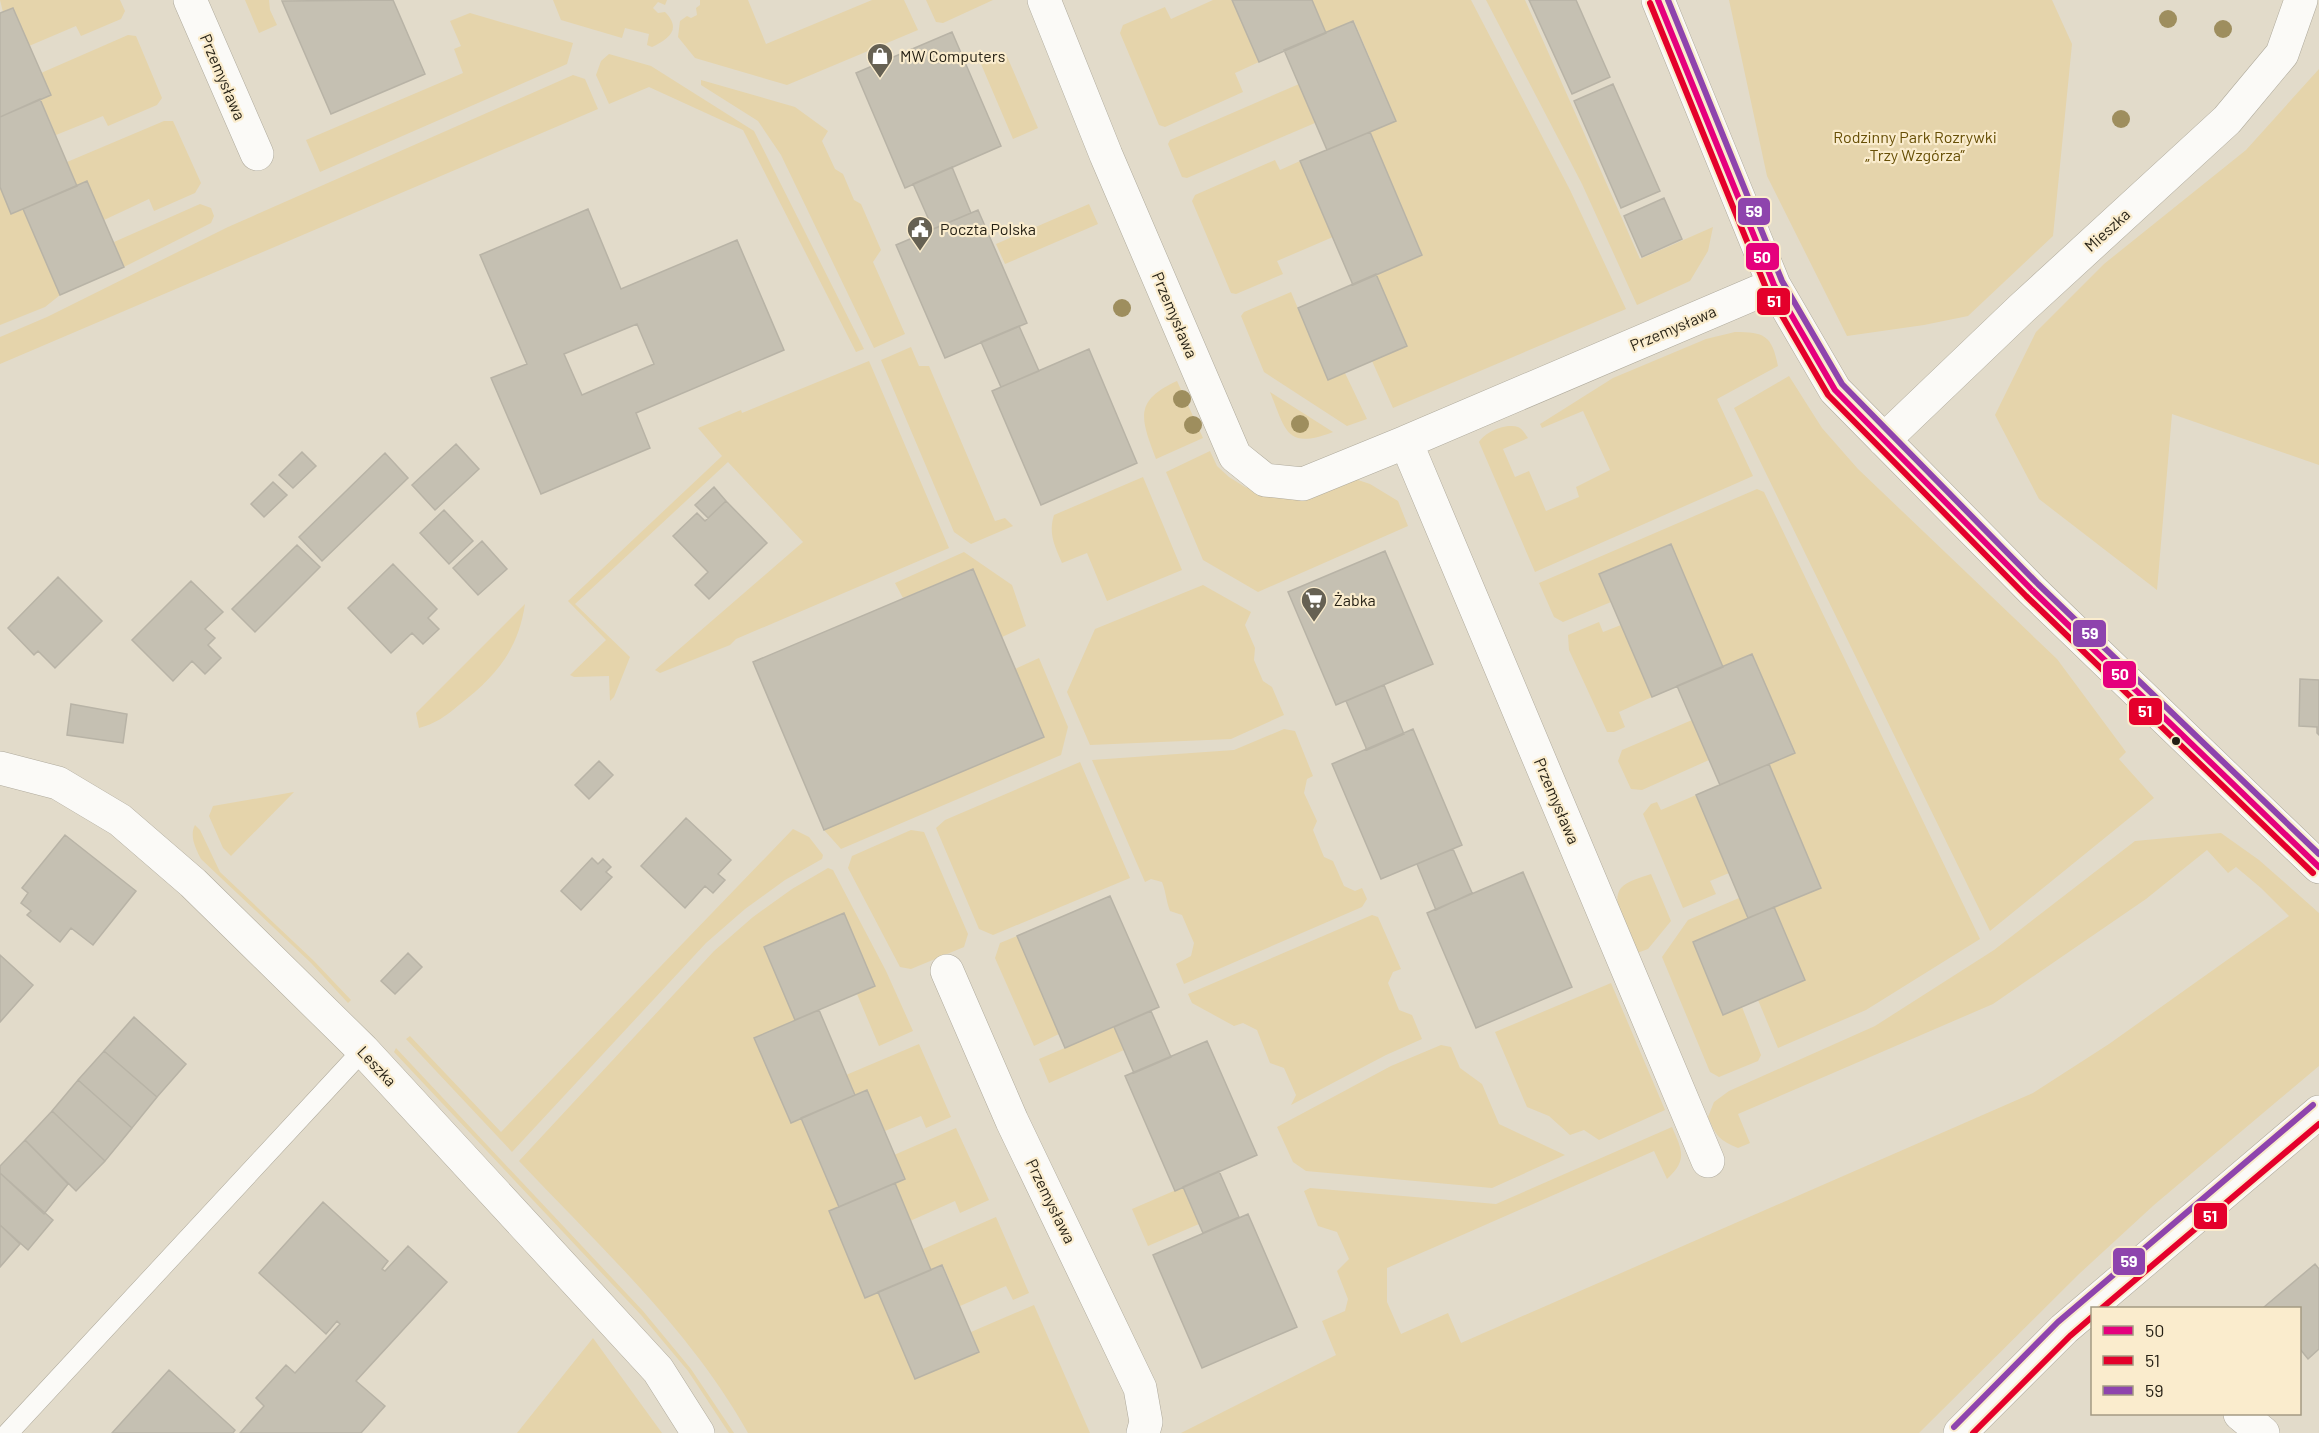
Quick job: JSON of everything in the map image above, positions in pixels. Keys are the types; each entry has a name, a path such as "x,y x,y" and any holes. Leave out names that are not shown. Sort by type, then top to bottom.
{"street":[{"name":"Przemysława","path":"190,0 256,154"},
{"name":"Przemysława","path":"1044,0 1235,456 1264,480 1303,484 1774,285"},
{"path":"1658,0 1774,285 1835,390 2032,591 2319,867"},
{"name":"Mieszka","path":"1884,440 2020,309 2227,120 2282,54 2301,0"},
{"name":"Przemysława","path":"1406,442 1708,1161"},
{"name":"Leszka","path":"0,768 58,783 120,820 194,883 363,1050 658,1370 698,1433"},
{"name":"Przemysława","path":"947,971 1012,1121 1140,1388 1146,1422 1143,1433"},
{"path":"2112,1302 2319,1113"},
{"path":"1960,1433 2064,1329 2091,1314"},
{"path":"2243,1415 2263,1433"}],"lane":[{"path":"8,1433 363,1050"}],"green space":[{"path":"0,0 120,0 125,11 121,19 81,36 76,26 29,46 13,8 3,12"},
{"path":"245,0 269,0 270,10 277,25 259,33"},
{"path":"553,0 667,0 665,5 658,2 653,8 658,13 665,12 673,28 664,41 652,47 647,45 649,34 625,28 622,38 561,20"},
{"path":"700,0 748,0 766,44 872,0 904,0 918,30 787,85 695,58 678,37 680,21 687,16 691,18 697,15 696,8 700,5"},
{"path":"926,0 993,0 943,23 936,22"},
{"path":"1213,0 1232,0 1259,62 1235,73 1243,92 1165,127 1159,125 1120,33 1123,25 1165,7 1171,19"},
{"path":"1312,0 1471,0 1570,190 1626,309 1393,408 1372,361 1407,346 1376,274 1422,254 1370,132 1396,120 1354,21 1326,33"},
{"path":"1486,0 1525,0 1640,259 1713,227 1708,251 1690,281 1637,305 1582,184"},
{"name":"Rodzinny Park Rozrywki „Trzy Wzgórza”","path":"1729,0 2052,0 2072,44 2053,236 1968,316 1847,336 1767,176"},
{"path":"470,13 573,43 567,64 320,172 306,140 463,73 454,49 461,46 450,21"},
{"path":"128,35 136,36 162,98 157,105 108,126 103,116 56,135 40,99 41,73"},
{"path":"609,54 651,66 754,131 864,349 856,352 743,130 649,87 609,104 596,75 601,61"},
{"path":"1006,54 1038,128 1013,139 981,64"},
{"path":"2319,69 2319,465 2172,414 2157,590 2039,499 1995,415 2036,332 2104,264 2246,150"},
{"path":"573,75 585,79 598,109 0,364 0,337 47,317 228,227"},
{"path":"701,80 795,107 828,131 822,141 835,169 843,174 854,200 861,204 881,250 873,262 905,334 874,348 781,155 758,121 701,85"},
{"path":"1299,84 1315,123 1187,178 1182,177 1168,144 1170,140"},
{"path":"164,121 173,121 201,183 195,193 154,211 149,199 104,220 87,182 77,186 67,162"},
{"path":"1275,160 1280,170 1300,161 1333,237 1277,261 1283,274 1236,294 1231,293 1192,201 1195,195"},
{"path":"0,187 11,213 23,209 60,295 45,307 0,325"},
{"path":"200,204 211,208 214,216 211,223 124,267 114,242"},
{"path":"1089,204 1098,224 1005,264 996,244"},
{"path":"1291,292 1328,379 1345,373 1367,419 1347,426 1264,372 1241,316 1244,312"},
{"path":"1735,332 1753,333 1765,337 1773,348 1778,366 1717,399 1753,476 1535,572 1479,442 1482,438 1502,427 1513,426 1523,430 1528,438 1503,449 1515,477 1529,471 1546,511 1579,497 1576,487 1610,470 1583,411 1542,428 1540,424 1613,378 1706,339"},
{"path":"911,347 919,366 929,366 995,521 1005,518 1013,526 971,544 954,532 881,360"},
{"path":"869,361 949,548 736,639 730,645 660,673 655,670 803,542 728,462 575,604 630,657 614,697 610,701 609,676 574,677 570,675 606,640 568,601 722,456 698,428 741,410 742,413"},
{"path":"1789,376 1822,428 1858,469 2057,659 2126,752 2119,759 2154,798 1990,931 1734,408"},
{"path":"1177,381 1203,438 1156,459 1144,422 1144,412 1153,396"},
{"path":"1270,392 1333,432 1306,439 1297,438 1285,427"},
{"path":"1210,451 1217,466 1229,477 1245,487 1265,494 1352,478 1370,484 1398,501 1408,526 1258,592 1203,560 1166,472"},
{"path":"1143,477 1182,570 1107,601 1087,553 1062,563 1052,534 1054,515"},
{"path":"1757,489 1764,492 1980,939 1866,1010 1778,1048 1758,1000 1774,907 1820,888 1769,764 1794,753 1723,667 1671,544 1600,574 1611,602 1563,622 1554,617 1539,583"},
{"path":"964,552 1012,585 1026,626 1002,637 973,569 903,598 895,583"},
{"path":"1203,585 1251,612 1245,625 1255,648 1254,660 1263,681 1272,687 1284,715 1231,739 1090,745 1067,692 1095,629"},
{"path":"525,604 517,636 503,662 494,673 450,713 419,728 416,713"},
{"path":"1599,622 1603,632 1621,625 1652,697 1619,712 1625,727 1614,732 1607,732 1569,650 1568,635"},
{"path":"1039,658 1068,727 1061,755 841,849 824,830 1044,737 1015,669"},
{"path":"1692,720 1709,760 1642,790 1631,789 1618,761 1622,750"},
{"path":"1284,729 1295,731 1313,776 1307,779 1304,793 1317,821 1313,830 1324,857 1333,861 1344,886 1355,891 1362,888 1367,899 1362,907 1184,984 1176,964 1191,956 1194,943 1182,915 1170,911 1162,882 1151,879 1145,882 1092,760 1234,750"},
{"path":"1080,762 1130,878 993,935 979,929 936,828 945,820"},
{"path":"294,792 231,856 223,848 209,816 213,806"},
{"path":"1696,795 1729,873 1710,881 1716,894 1683,908 1643,814 1651,804 1657,802 1661,810"},
{"path":"195,825 200,830 220,872 314,961 351,1000 348,1003 311,963 201,859 193,838"},
{"path":"793,829 809,837 823,855 822,859 785,880 745,909 706,943 512,1152 406,1039 410,1036 501,1132"},
{"path":"911,830 924,832 968,934 964,947 911,969 900,967 848,868 852,856"},
{"path":"2221,833 2259,860 2319,913 2319,1066 2154,1205 2079,1274 1919,1433 1181,1433 1336,1355 1322,1321 1345,1311 1348,1299 1337,1271 1349,1259 1337,1232 1318,1226 1304,1191 1310,1188 1496,1204 1672,1127 1681,1154 1678,1166 1667,1179 1654,1151 1387,1268 1387,1302 1401,1334 1448,1313 1461,1343 2033,1093 2109,1044 2289,916 2236,867 2228,873 2207,850 2146,899 1993,1004 1738,1114 1750,1143 1738,1148 1726,1142 1716,1133 1708,1117 1714,1102 1729,1091 1875,1026 1994,950 2135,841"},
{"path":"828,868 833,870 886,971 913,1031 879,1046 857,994 875,986 844,913 765,947 795,1020 755,1038 790,1122 801,1118 839,1207 829,1212 865,1297 878,1292 915,1379 979,1352 971,1332 1034,1305 1090,1433 748,1433 725,1395 671,1324 612,1257 519,1161 714,951 753,917 792,889"},
{"path":"1651,874 1671,921 1648,949 1637,953 1619,911 1618,894 1627,883"},
{"path":"1739,898 1748,918 1693,942 1723,1014 1742,1007 1761,1055 1758,1061 1719,1077 1710,1072 1662,957 1688,920"},
{"path":"1372,915 1378,917 1401,969 1393,972 1388,983 1399,1010 1412,1015 1422,1039 1386,1055 1291,1105 1296,1095 1284,1068 1270,1063 1257,1030 1243,1023 1234,1026 1192,1003 1188,994"},
{"path":"1017,936 1059,1034 1034,1046 995,958 1000,943"},
{"path":"1611,983 1665,1110 1599,1140 1584,1130 1570,1135 1549,1116 1527,1107 1495,1032"},
{"path":"1114,1027 1124,1050 1049,1083 1039,1059"},
{"path":"919,1044 951,1117 926,1128 921,1116 885,1131 867,1091 855,1095 846,1075"},
{"path":"1441,1045 1451,1047 1460,1068 1482,1084 1499,1124 1565,1155 1492,1188 1306,1171 1293,1162 1277,1127 1391,1066"},
{"path":"396,1048 643,1311 691,1369 734,1433 729,1433 688,1371 641,1315 394,1052"},
{"path":"956,1128 989,1200 960,1213 955,1201 910,1221 895,1183 894,1155"},
{"path":"1183,1187 1199,1224 1148,1246 1132,1209"},
{"path":"996,1217 1029,1293 1013,1300 1006,1286 960,1306 943,1265 931,1270 923,1249"},
{"path":"593,1338 662,1433 517,1433"}],"building":[{"path":"393,0 425,74 331,114 282,1"},
{"path":"1232,0 1312,0 1326,33 1259,62"},
{"path":"1529,0 1576,0 1610,77 1572,94"},
{"path":"13,8 51,95 0,117 0,13"},
{"path":"1353,21 1396,121 1327,150 1284,50"},
{"path":"952,32 1001,146 905,188 856,73"},
{"path":"1613,84 1660,191 1621,208 1574,101"},
{"path":"40,99 77,186 11,214 0,187 0,117"},
{"path":"1370,132 1422,255 1353,285 1300,161"},
{"path":"952,167 971,213 933,229 913,184"},
{"path":"87,181 124,267 60,295 23,209"},
{"path":"1664,198 1682,239 1642,257 1624,216"},
{"path":"588,209 621,289 737,240 784,350 636,413 650,448 541,494 491,378 527,364 480,255","holes":["637,324 654,364 582,395 564,354"]},
{"path":"978,210 1027,323 945,358 896,245"},
{"path":"1376,274 1407,346 1328,380 1298,308"},
{"path":"1019,326 1039,371 1001,387 981,342"},
{"path":"1089,349 1137,463 1041,505 992,391"},
{"path":"456,444 479,469 435,510 412,485"},
{"path":"302,452 316,466 293,488 279,475"},
{"path":"385,453 408,478 322,561 299,537"},
{"path":"273,482 287,495 264,517 251,504"},
{"path":"714,487 726,501 708,518 695,505"},
{"path":"726,501 767,543 709,599 695,585 708,572 673,536 697,513 705,521"},
{"path":"444,510 473,541 449,564 420,533"},
{"path":"482,541 507,569 478,595 453,568"},
{"path":"1671,544 1723,667 1652,697 1599,574"},
{"path":"297,545 320,567 255,632 232,609"},
{"path":"1385,551 1433,664 1336,705 1288,592"},
{"path":"393,564 437,609 428,618 439,629 423,644 412,633 391,653 348,608"},
{"path":"973,569 1044,737 824,830 753,662"},
{"path":"58,577 102,621 55,668 38,651 34,655 8,628"},
{"path":"191,581 223,612 205,629 215,638 208,645 221,658 205,674 192,661 173,681 132,640"},
{"path":"1752,654 1795,753 1720,785 1677,686"},
{"path":"2300,679 2319,680 2319,735 2317,727 2299,726"},
{"path":"1384,685 1404,734 1367,750 1346,701"},
{"path":"71,704 127,714 123,743 67,735"},
{"path":"1413,729 1462,845 1381,879 1332,764"},
{"path":"599,761 613,775 589,799 575,785"},
{"path":"1769,764 1821,888 1748,918 1696,795"},
{"path":"686,818 731,860 718,874 725,880 713,893 705,886 685,908 641,866"},
{"path":"65,835 136,891 93,945 71,928 60,942 27,915 31,911 21,903 28,893 22,888"},
{"path":"1453,849 1472,893 1436,910 1417,864"},
{"path":"592,858 598,864 603,859 611,867 606,872 612,877 581,910 561,891"},
{"path":"1523,872 1572,987 1476,1028 1427,913"},
{"path":"1110,896 1159,1007 1065,1048 1017,936"},
{"path":"1774,907 1805,980 1723,1015 1693,942"},
{"path":"844,913 875,986 795,1020 764,947"},
{"path":"408,953 422,967 395,994 381,981"},
{"path":"0,955 33,985 0,1022"},
{"path":"819,1010 855,1095 791,1123 754,1038"},
{"path":"1151,1011 1171,1057 1134,1073 1114,1027"},
{"path":"134,1017 186,1064 157,1097 104,1051"},
{"path":"1207,1041 1257,1155 1175,1191 1125,1076"},
{"path":"104,1051 157,1097 132,1128 78,1080"},
{"path":"78,1080 132,1128 105,1161 52,1111"},
{"path":"867,1090 905,1179 839,1207 801,1118"},
{"path":"52,1111 105,1161 76,1191 25,1140"},
{"path":"25,1140 68,1184 44,1214 0,1173 0,1166"},
{"path":"1219,1171 1239,1217 1203,1233 1183,1187"},
{"path":"0,1173 53,1220 28,1250 0,1225"},
{"path":"895,1183 931,1270 865,1298 829,1211"},
{"path":"323,1202 388,1261 382,1269 385,1271 408,1246 447,1282 356,1381 385,1406 361,1433 240,1433 264,1406 256,1398 286,1365 295,1373 340,1324 337,1321 326,1334 259,1273"},
{"path":"1248,1214 1297,1327 1202,1368 1153,1255"},
{"path":"0,1225 20,1244 0,1267"},
{"path":"2315,1264 2319,1269 2319,1349 2308,1359 2301,1350 2301,1307 2264,1307"},
{"path":"942,1265 979,1352 915,1379 878,1292"},
{"path":"169,1370 235,1430 233,1433 112,1433"}],"transit line":[{"name":"50","path":"1658,0 1774,285 1835,390 2032,590 2319,867"},
{"name":"59","path":"1668,0 1782,281 1842,384 2038,584 2319,854"},
{"name":"51","path":"1650,3 1766,288 1828,395 2026,596 2313,873"},
{"name":"59","path":"1954,1427 2058,1322 2313,1105"},
{"name":"51","path":"2103,1307 2319,1124"},
{"name":"51","path":"1973,1433 2091,1318"}],"place":[{"name":"MW Computers","path":"880,79"},
{"name":"Poczta Polska","path":"920,252"},
{"name":"Żabka","path":"1314,623"}]}
